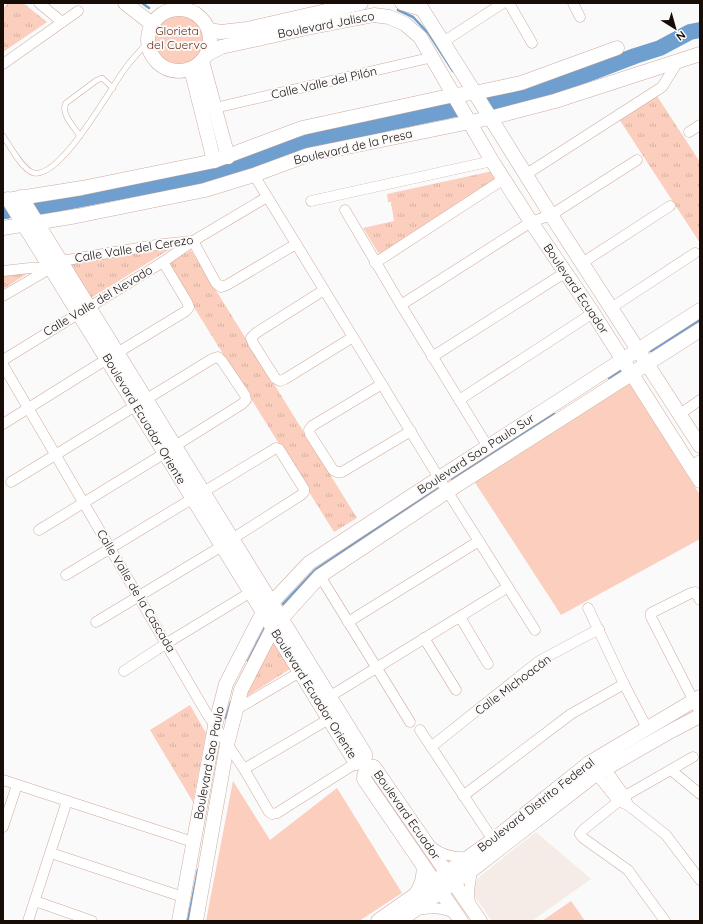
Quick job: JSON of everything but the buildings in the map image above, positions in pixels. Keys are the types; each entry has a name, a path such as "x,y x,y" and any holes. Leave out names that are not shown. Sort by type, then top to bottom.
{"street":[{"path":"39,3 62,22"},
{"path":"125,3 152,24"},
{"path":"402,3 420,6 474,93"},
{"path":"443,42 503,3"},
{"path":"509,3 532,43"},
{"path":"573,3 580,17"},
{"name":"Boulevard Jalisco","path":"209,30 221,32 247,29 356,4"},
{"path":"161,7 191,7 202,19 209,30 210,43 200,61 178,71 166,68 155,61 147,43 149,30 161,7"},
{"path":"3,64 78,11"},
{"name":"Boulevard Jalisco","path":"200,61 227,46 374,15 389,17 405,24 420,37 454,95"},
{"path":"11,199 82,188 214,162 302,128 454,95 474,93 521,83 617,48"},
{"name":"Boulevard de la Presa","path":"3,228 77,216 190,193 254,175 308,155 490,118 555,101 700,54"},
{"name":"Calle Valle del Pilón","path":"216,108 433,58"},
{"path":"525,174 662,87 679,60"},
{"path":"200,61 216,108 228,157"},
{"path":"200,61 214,162"},
{"name":"Boulevard Ecuador","path":"474,93 700,446"},
{"name":"Boulevard Ecuador","path":"454,95 492,161 531,222 566,272 632,374 695,463 700,481"},
{"path":"690,132 700,125"},
{"path":"401,305 531,222 551,215 637,160"},
{"path":"311,201 492,161"},
{"path":"254,175 439,478 535,630"},
{"path":"375,263 504,179"},
{"name":"Calle Valle del Cerezo","path":"3,271 56,264 162,244 192,241 267,197"},
{"name":"Boulevard Ecuador Oriente","path":"11,199 31,223 277,623 324,700 329,719 356,763 364,759 365,754 324,700 300,672 277,623"},
{"path":"582,263 670,206"},
{"path":"345,210 375,263 488,447"},
{"path":"192,241 216,283 221,287 227,286 296,244"},
{"name":"Calle Valle del Nevado","path":"3,360 163,262 192,241"},
{"path":"611,308 695,253"},
{"path":"3,424 189,308 187,302 163,262"},
{"path":"3,296 56,264"},
{"path":"432,357 566,272"},
{"path":"324,290 256,333 251,338 253,343 275,378 280,381 353,337"},
{"name":"Boulevard Sao Paulo Sur","path":"267,607 309,564 439,478 700,310"},
{"path":"458,400 593,313"},
{"name":"Boulevard Sao Paulo Sur","path":"277,623 320,576 700,330"},
{"path":"11,482 212,359 218,357 222,361 245,395 246,400 242,404 39,530"},
{"name":"Calle Valle de la Cascada","path":"3,365 215,726 244,769 269,812 272,814 277,813 356,763"},
{"path":"382,384 312,426 309,430 310,434 333,470 342,472 410,431"},
{"path":"680,414 700,400"},
{"path":"66,575 276,448 279,449 304,489 304,492 301,495 227,543 96,622"},
{"path":"348,622 479,541"},
{"name":"Boulevard Ecuador Oriente","path":"227,543 251,592 267,607"},
{"path":"320,576 410,722"},
{"path":"324,700 508,587"},
{"path":"124,671 251,592"},
{"path":"698,704 651,617 651,613 691,593 695,592 700,600"},
{"name":"Boulevard Sao Paulo","path":"179,921 215,726 226,684 267,607"},
{"path":"588,608 624,684 647,728"},
{"path":"460,617 488,664"},
{"name":"Boulevard Sao Paulo","path":"196,921 227,745 241,690 277,623"},
{"name":"Calle Michoacán","path":"431,747 540,662 599,629"},
{"path":"424,638 456,690"},
{"path":"237,709 300,672"},
{"path":"464,796 571,714 624,684"},
{"name":"Boulevard Distrito Federal","path":"378,921 413,904 438,887 647,728 664,718 698,704"},
{"name":"Boulevard Distrito Federal","path":"471,863 493,840 597,766 700,716"},
{"path":"664,718 671,731"},
{"path":"244,769 329,719"},
{"path":"420,730 493,840"},
{"path":"665,921 628,870 583,838 580,834 583,830 624,800 693,757"},
{"name":"Boulevard Ecuador","path":"459,918 364,779 364,774 370,766 374,767 480,921"},
{"path":"597,766 624,800 666,835 700,880"},
{"path":"671,770 700,794"},
{"path":"3,780 194,842"},
{"path":"3,827 17,785"},
{"path":"28,921 67,801"},
{"path":"426,842 438,852 471,863 469,891 471,908"},
{"path":"51,853 183,897"},
{"path":"420,860 422,868 421,880 413,904 431,908 442,908 459,918"},
{"path":"35,901 92,921"},
{"name":"Boulevard Distrito Federal","path":"399,921 413,904"}],"lane":[{"path":"3,136 26,170 34,173 42,172 57,163 80,136 128,65 147,43"},
{"path":"80,136 64,112 66,103 97,80 102,78 113,88"}],"shaded area":[{"path":"536,832 591,879 532,921 492,921 475,897 473,886 479,877"}],"green space":[{"path":"8,3 23,3 47,22 3,52 3,9"},
{"name":"Glorieta del Cuervo","path":"177,10 188,12 197,18 203,27 205,38 203,49 197,58 188,64 177,66 166,64 157,58 151,49 149,38 151,27 157,18 166,12"},
{"path":"657,96 700,162 700,243 619,119"},
{"path":"493,171 498,178 379,254 363,228 394,221 391,202 388,202 387,194"},
{"path":"175,246 91,298 71,264"},
{"path":"191,250 357,518 334,532 167,264"},
{"path":"30,272 3,289 3,275"},
{"path":"629,383 700,495 700,539 561,615 474,481"},
{"path":"272,641 290,669 246,697 259,665"},
{"path":"190,705 206,733 193,802 150,730"},
{"path":"233,781 270,840 337,788 402,893 359,921 206,921"},
{"path":"571,901 585,921 542,921"}],"waterway":[{"path":"142,3 149,8"},
{"path":"398,10 413,17 429,34 453,71"},
{"path":"491,103 527,97 660,48 690,32 700,30"},
{"path":"443,112 448,106"},
{"path":"41,207 202,176 316,140 456,109"},
{"path":"651,351 700,320"},
{"path":"609,378 620,371"},
{"path":"452,479 554,414"},
{"path":"283,604 315,570 437,488"},
{"path":"248,661 266,626"},
{"path":"226,718 231,702"},
{"path":"188,921 198,870"}]}
